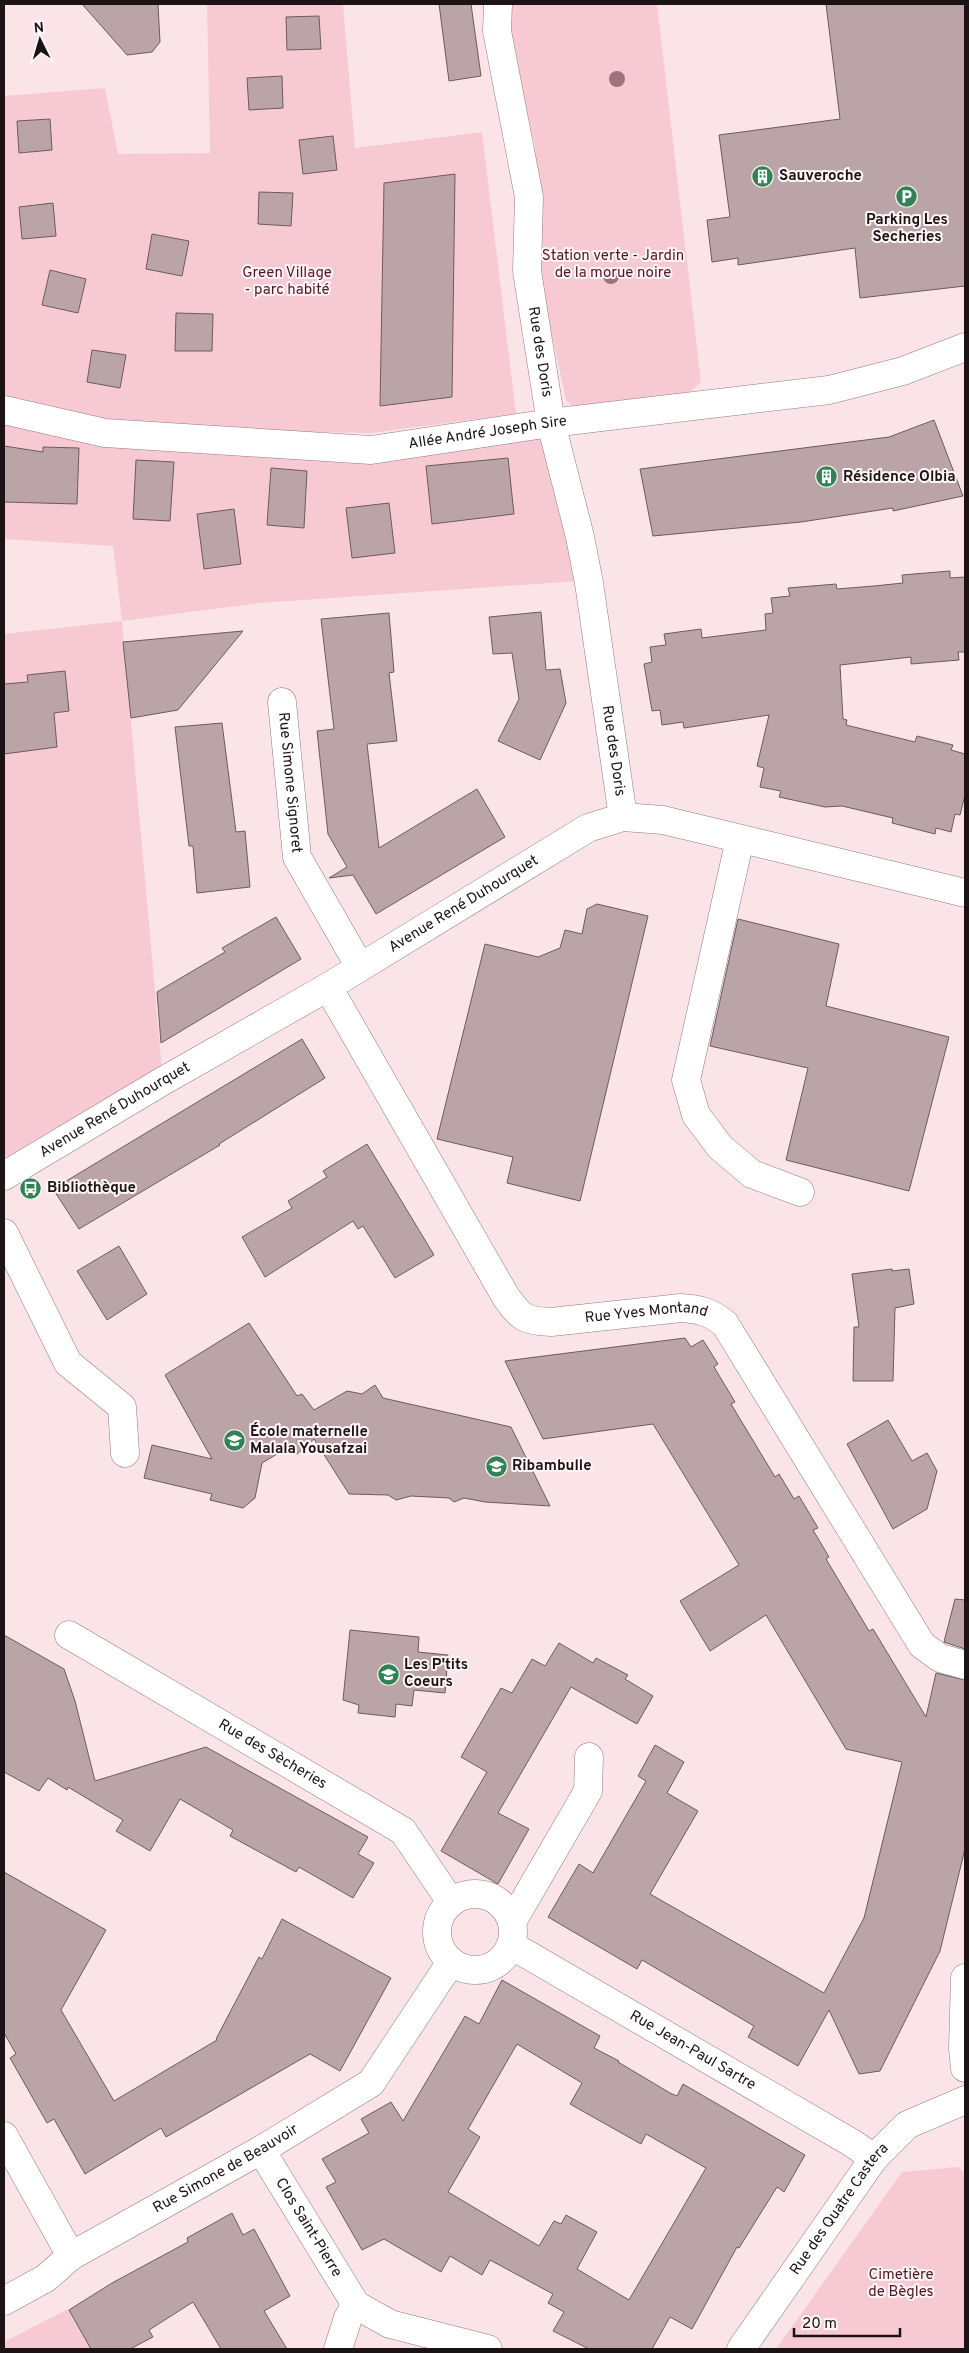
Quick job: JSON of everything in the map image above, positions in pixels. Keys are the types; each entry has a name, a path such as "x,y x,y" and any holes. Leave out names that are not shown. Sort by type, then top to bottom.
{"street":[{"name":"Rue des Doris","path":"498,4 497,31 529,197 527,271 551,423 580,537 589,583 623,817"},
{"name":"Allée André Joseph Sire","path":"4,410 105,433 371,450 551,423 829,390 903,371 965,347"},
{"name":"Rue Simone Signoret","path":"282,702 297,857 360,967"},
{"name":"Avenue René Duhourquet","path":"4,1176 163,1080 328,987 588,828 623,817 663,820 965,894"},
{"path":"740,839 686,1080 696,1115 720,1146 752,1174 800,1192"},
{"name":"Rue Yves Montand","path":"328,987 506,1297 519,1315 532,1322 551,1322 681,1308 699,1309 714,1315 724,1324 922,1645 940,1658 965,1665"},
{"path":"4,1233 68,1363 122,1407 126,1453"},
{"name":"Rue des Sècheries","path":"69,1635 403,1831 451,1902"},
{"path":"511,1934 502,1906 487,1896 475,1894 462,1896 451,1902 438,1920 438,1943 443,1954 461,1968 485,1969 496,1964 505,1956 511,1934 588,1791 589,1757"},
{"name":"Rue Jean-Paul Sartre","path":"511,1934 874,2158"},
{"name":"Rue Simone de Beauvoir","path":"4,2301 46,2278 71,2256 261,2150 371,2083 451,1962"},
{"path":"965,1978 963,2048 965,2068"},
{"name":"Rue des Quatre Castera","path":"742,2349 874,2158 907,2125 965,2100"},
{"path":"4,2136 71,2256"},
{"name":"Clos Saint-Pierre","path":"261,2150 356,2305 390,2324 488,2349"},
{"path":"338,2349 348,2318 356,2305"}],"green space":[{"name":"Green Village - parc habité","path":"207,4 343,4 355,148 482,132 516,414 371,433 254,431 95,418 4,399 4,96 105,88 118,154 210,153"},
{"name":"Station verte - Jardin de la morue noire","path":"509,4 657,4 701,382 684,398 577,412 566,400 538,271 535,146 507,27"},
{"path":"4,420 105,441 546,437 579,581 260,603 122,621 113,546 4,539"},
{"path":"122,621 163,1081 4,1176 4,634"},
{"name":"Cimetière de Bègles","path":"958,2167 965,2173 965,2349 776,2349 902,2172"},
{"path":"68,2309 91,2349 4,2349 4,2342"}],"building":[{"path":"82,4 158,4 160,42 152,52 127,55"},
{"path":"439,4 471,4 481,76 449,81"},
{"name":"Parking Les Secheries","path":"826,4 965,4 965,286 860,298 855,248 738,265 738,258 712,262 707,220 730,217 719,135 840,119"},
{"path":"319,16 321,49 287,50 286,17"},
{"path":"282,76 283,108 249,110 247,78"},
{"path":"50,119 52,150 19,153 17,121"},
{"path":"333,136 337,170 303,174 299,140"},
{"path":"455,174 452,397 380,406 384,183"},
{"path":"259,192 293,193 291,226 258,224"},
{"path":"53,203 56,236 22,239 19,207"},
{"path":"152,234 189,241 182,276 146,269"},
{"path":"50,270 86,279 78,313 42,305"},
{"path":"176,313 213,314 212,351 175,351"},
{"path":"92,350 126,355 120,388 87,382"},
{"name":"Résidence Olbia","path":"934,420 963,496 893,511 893,508 801,522 653,536 640,469 889,437"},
{"path":"4,446 43,452 43,447 79,448 77,504 4,502"},
{"path":"508,458 514,514 432,524 426,466"},
{"path":"136,460 174,462 170,521 133,519"},
{"path":"271,468 307,471 304,528 267,525"},
{"path":"389,503 395,553 352,558 346,508"},
{"path":"234,509 241,564 204,569 197,514"},
{"path":"950,571 950,578 965,577 965,652 958,652 959,660 911,664 911,657 840,665 843,719 847,720 846,725 915,742 917,736 953,745 951,750 965,754 965,795 960,815 955,814 951,832 936,828 935,834 892,823 893,818 842,806 825,807 779,797 781,791 760,787 764,768 757,766 769,715 684,728 683,722 662,725 660,710 652,711 644,664 652,662 650,647 666,645 664,634 701,629 702,638 766,630 765,614 773,613 771,598 790,596 788,588 836,584 837,589 903,583 902,575"},
{"path":"541,612 546,670 560,669 566,703 540,760 498,741 519,699 512,653 493,654 489,617"},
{"path":"389,613 394,672 389,673 397,741 367,744 379,848 477,789 505,837 376,914 353,875 329,878 347,867 328,834 317,731 334,729 321,619"},
{"path":"243,631 178,710 131,718 123,642"},
{"path":"65,671 69,711 54,713 57,747 4,754 4,684 28,682 27,675"},
{"path":"222,723 236,832 245,831 250,887 197,893 193,846 189,846 175,727"},
{"path":"597,904 648,916 580,1201 507,1183 513,1157 437,1139 485,944 538,957 560,948 565,930 582,934 587,909"},
{"path":"276,917 301,959 161,1043 157,992 225,952 222,948"},
{"path":"738,919 839,944 826,1006 949,1037 909,1191 786,1160 808,1068 710,1046"},
{"path":"302,1039 325,1078 220,1145 79,1229 53,1189"},
{"path":"367,1144 434,1255 395,1278 363,1226 358,1229 353,1221 265,1277 242,1237 292,1208 288,1201 327,1177 323,1171"},
{"path":"119,1246 147,1294 107,1320 77,1271"},
{"path":"892,1269 892,1271 909,1269 914,1304 895,1308 893,1381 853,1381 854,1327 859,1327 852,1274"},
{"path":"249,1323 297,1396 302,1394 314,1410 347,1391 362,1394 375,1385 383,1398 511,1427 550,1506 485,1502 464,1498 454,1502 449,1498 411,1496 396,1500 388,1495 349,1494 314,1439 297,1454 284,1450 262,1463 255,1498 243,1508 210,1500 212,1494 144,1478 152,1445 212,1459 165,1375"},
{"path":"685,1338 691,1347 703,1340 718,1364 714,1367 735,1402 731,1404 775,1477 779,1474 794,1499 799,1496 818,1528 813,1530 829,1557 826,1559 869,1631 873,1629 926,1717 936,1673 965,1680 965,1849 940,1951 880,2071 859,2074 829,2010 798,2066 748,2037 754,2026 642,1960 637,1969 548,1917 579,1864 593,1873 646,1781 638,1776 655,1745 684,1762 667,1793 698,1811 650,1894 824,1993 864,1918 902,1762 846,1749 766,1615 710,1651 680,1601 739,1565 653,1424 543,1439 505,1361"},
{"path":"888,1420 912,1461 927,1453 937,1471 927,1509 893,1529 847,1444"},
{"path":"955,1599 965,1600 965,1649 944,1642"},
{"name":"Les P'tits Coeurs","path":"350,1630 419,1637 418,1652 448,1655 445,1693 414,1690 412,1706 396,1704 395,1717 358,1713 359,1705 343,1700"},
{"path":"4,1635 64,1669 75,1701 95,1781 206,1747 368,1837 358,1854 374,1863 353,1898 299,1867 296,1872 230,1836 233,1830 180,1799 150,1851 116,1831 123,1820 68,1787 67,1790 48,1778 39,1791 4,1772"},
{"path":"559,1643 593,1663 596,1658 628,1675 625,1679 653,1696 637,1724 571,1687 498,1813 529,1829 498,1884 441,1851 487,1772 461,1757 501,1688 512,1693 532,1659 545,1666"},
{"path":"4,1872 106,1930 61,2010 114,2101 217,2040 259,1957 262,1959 282,1919 391,1978 340,2071 310,2054 166,2137 161,2128 85,2174 54,2119 47,2123 10,2058 16,2054 4,2033"},
{"path":"502,1980 600,2036 594,2048 619,2061 670,2093 677,2096 683,2084 805,2155 784,2192 777,2187 739,2248 737,2247 692,2329 670,2317 652,2349 589,2349 553,2331 564,2312 548,2303 553,2294 490,2260 482,2275 450,2256 441,2272 384,2239 362,2250 326,2187 336,2182 322,2159 369,2133 361,2119 391,2102 403,2121 465,2016 479,2024","holes":["517,2044 582,2083 570,2104 641,2144 646,2134 706,2168 629,2300 577,2269 597,2232 566,2215 561,2224 554,2221 539,2246 448,2192 480,2137 468,2129"]},
{"path":"232,2213 243,2235 254,2229 290,2296 264,2311 287,2349 221,2349 193,2302 149,2330 153,2337 130,2349 91,2349 69,2310 112,2283 188,2242 187,2238"}],"place":[{"name":"Sauveroche","path":"763,176"},
{"name":"Parking Les Secheries","path":"907,197"},
{"name":"Résidence Olbia","path":"827,477"},
{"name":"Bibliothèque","path":"31,1188"},
{"name":"École maternelle Malala Yousafzai","path":"234,1441"},
{"name":"Ribambulle","path":"496,1466"},
{"name":"Les P'tits Coeurs","path":"388,1674"}]}
